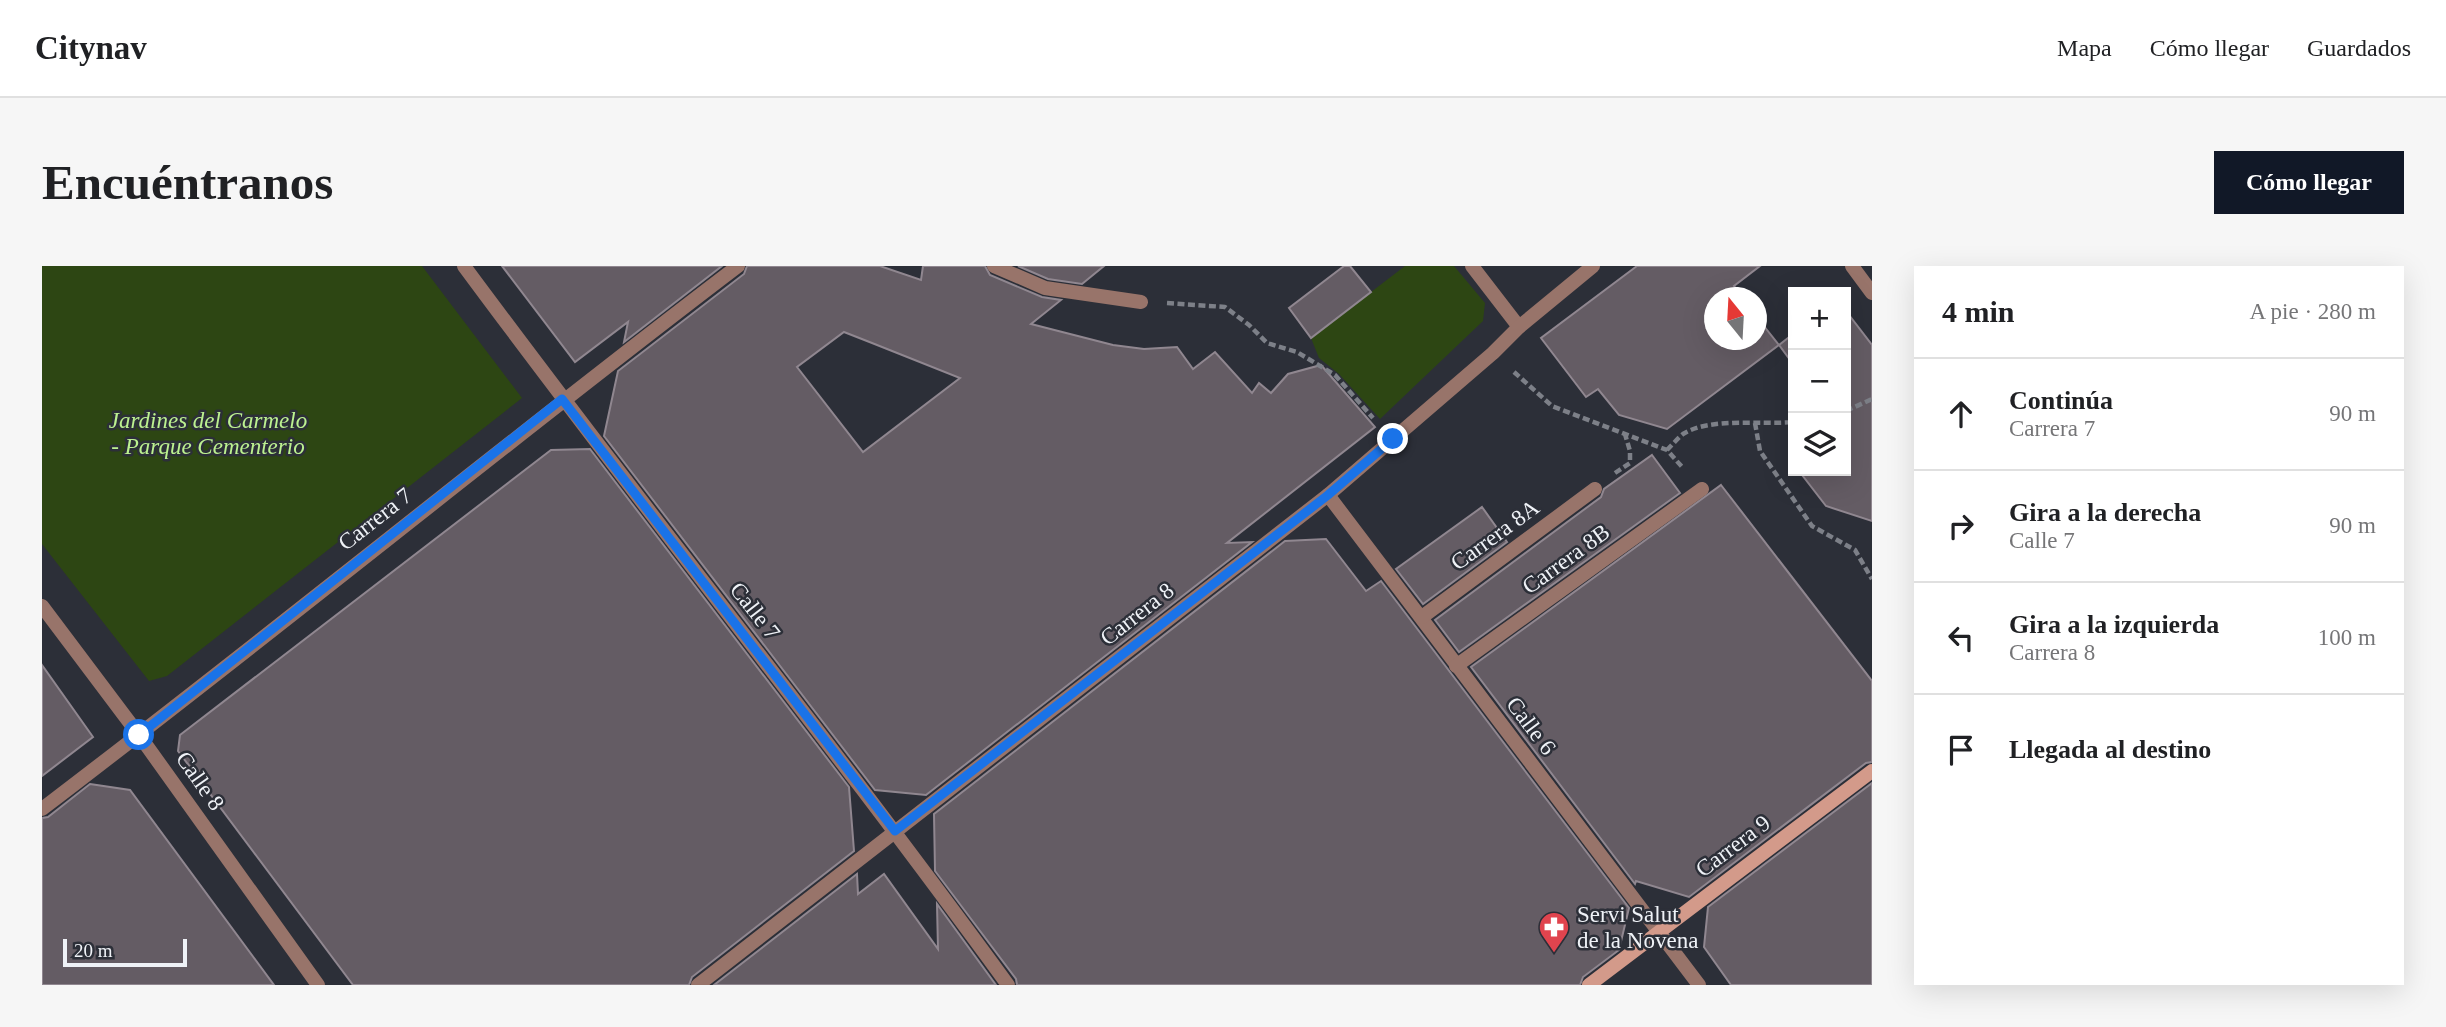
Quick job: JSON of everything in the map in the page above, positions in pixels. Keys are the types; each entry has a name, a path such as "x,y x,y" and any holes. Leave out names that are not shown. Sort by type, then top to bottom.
{"main road":[{"name":"Carrera 9","path":"1589,985 1872,771"}],"street":[{"name":"Calle 7","path":"464,266 562,399 895,831 1008,985"},
{"name":"Carrera 7","path":"42,809 562,399 738,266"},
{"path":"994,266 1045,288 1141,302"},
{"path":"1472,266 1519,327"},
{"name":"Carrera 8","path":"698,985 1328,495 1592,266"},
{"path":"1852,266 1872,293"},
{"name":"Carrera 8A","path":"1422,617 1595,489"},
{"name":"Carrera 8B","path":"1456,666 1702,489"},
{"name":"Calle 6","path":"1328,495 1699,985"},
{"name":"Calle 8","path":"42,606 139,735 318,985"}],"path":[{"path":"1141,302 1225,307 1267,343 1297,352 1335,375 1393,439"},
{"path":"1493,353 1552,406 1667,450 1702,489"},
{"path":"1851,409 1872,399"},
{"path":"1667,450 1684,434 1702,428 1738,422 1788,422"},
{"path":"1755,424 1760,451 1812,526 1855,550 1872,579"},
{"path":"1595,489 1630,463 1625,434"}],"green space":[{"name":"Jardines del Carmelo - Parque Cementerio","path":"42,266 422,266 522,398 167,676 149,681 42,544"},
{"path":"1405,266 1454,266 1485,303 1483,321 1380,419 1339,374 1319,358 1311,338"}],"building":[{"path":"502,266 722,266 624,342 628,322 575,362"},
{"path":"747,266 880,266 921,280 923,266 985,266 990,275 1042,297 1061,300 1031,324 1113,345 1144,349 1177,347 1193,369 1215,352 1252,393 1259,383 1271,393 1288,374 1321,365 1375,427 1227,543 1252,542 926,795 875,790 604,436 618,371 744,274","holes":["844,332 960,378 863,452 797,367"]},
{"path":"1018,266 1104,266 1082,284 1048,279"},
{"path":"1344,266 1350,266 1371,292 1311,338 1289,308"},
{"path":"1637,266 1760,266 1735,287 1704,287 1704,350 1767,350 1767,330 1779,345 1667,429 1619,415 1598,389 1586,397 1541,338"},
{"path":"1851,318 1872,345 1872,521 1826,506 1803,476 1851,476"},
{"path":"1788,338 1788,350 1788,357 1779,345"},
{"path":"590,449 849,787 854,851 692,977 689,985 353,985 178,751 180,735 551,450"},
{"path":"1652,455 1680,493 1459,652 1435,620 1601,497 1604,489"},
{"path":"1721,485 1872,681 1872,762 1866,763 1689,897 1636,881 1635,884 1471,667"},
{"path":"1482,507 1507,542 1423,604 1396,569"},
{"path":"1326,539 1366,591 1381,581 1629,908 1619,950 1583,977 1580,985 1017,985 1016,979 935,871 934,814 1285,541"},
{"path":"42,665 93,737 42,776"},
{"path":"1872,783 1872,985 1731,985 1704,947 1708,907"},
{"path":"90,784 130,790 274,985 42,985 42,818 48,817"},
{"path":"857,874 858,894 884,874 938,949 937,904 996,985 714,985"}],"place":[{"name":"Servi Salut de la Novena","path":"1554,954"}],"route":[{"path":"139,735 562,399 895,831 1328,495 1393,439"}]}
